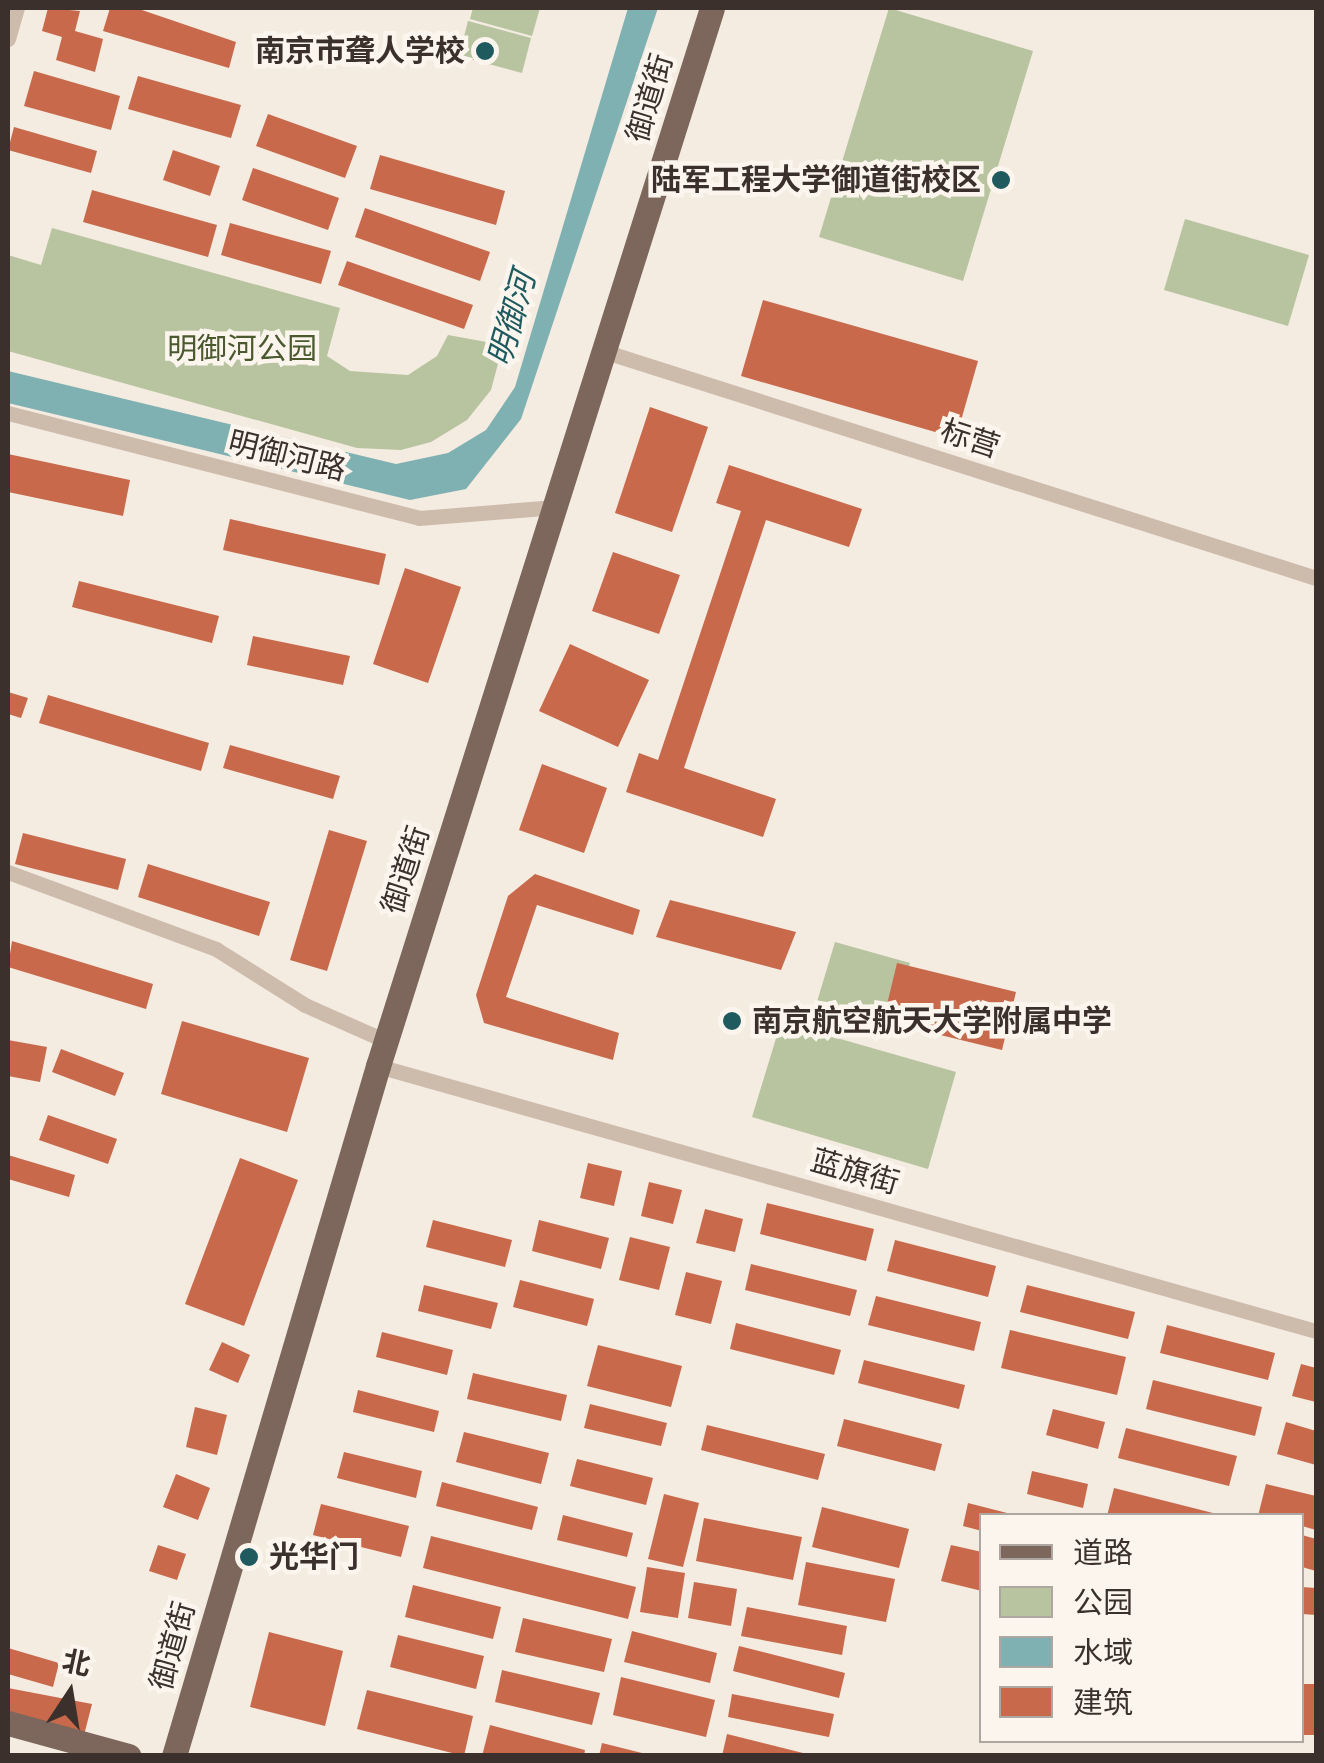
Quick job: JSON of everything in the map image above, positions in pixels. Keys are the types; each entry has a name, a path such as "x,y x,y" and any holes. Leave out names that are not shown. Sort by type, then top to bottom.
{"main road":[{"name":"御道街","path":"174,1756 378,1066 712,8"},
{"path":"8,1723 129,1756"}],"street":[{"path":"8,39 17,8"},
{"name":"标营","path":"606,352 1316,578"},
{"name":"明御河路","path":"8,413 419,518 556,507"},
{"path":"8,872 216,949 305,1004 386,1041"},
{"name":"蓝旗街","path":"378,1066 1316,1330"}],"green space":[{"path":"473,8 540,8 532,36 470,19"},
{"path":"889,8 1033,51 963,281 819,237"},
{"path":"468,21 531,38 522,73 459,56"},
{"path":"1185,219 1309,255 1288,326 1164,290"},
{"name":"明御河公园","path":"52,228 340,308 327,356 350,371 408,375 437,356 448,335 503,345 491,390 467,420 431,442 401,450 357,448 8,351 8,255 41,265"},
{"path":"835,942 910,963 890,1026 816,1005"},
{"path":"781,1022 956,1072 928,1169 752,1117"}],"water":[{"name":"明御河","path":"628,8 658,8 521,419 466,489 410,500 8,403 8,371 396,464 448,453 486,430 515,387"}],"building":[{"path":"48,8 80,11 75,31 103,39 95,72 56,60 62,37 42,31"},
{"path":"110,8 136,8 236,42 229,68 103,31"},
{"path":"34,71 120,96 111,130 24,106"},
{"path":"138,76 241,105 231,138 128,109"},
{"path":"268,114 357,146 345,178 256,146"},
{"path":"14,127 97,151 91,173 8,150"},
{"path":"173,150 220,166 210,196 163,180"},
{"path":"380,155 505,191 496,225 370,189"},
{"path":"253,168 339,198 328,230 242,200"},
{"path":"92,190 217,225 208,257 83,222"},
{"path":"365,208 490,252 480,281 355,237"},
{"path":"230,223 331,251 321,284 221,255"},
{"path":"347,261 473,305 464,329 338,285"},
{"path":"763,300 978,361 956,438 741,376"},
{"path":"650,407 708,427 672,532 615,513"},
{"path":"8,454 130,480 123,516 8,492"},
{"path":"729,465 862,509 849,547 766,520 684,768 776,799 763,837 626,792 639,753 658,760 741,511 716,503"},
{"path":"230,519 386,554 379,585 223,550"},
{"path":"613,552 680,575 659,634 592,611"},
{"path":"405,568 461,587 428,683 373,664"},
{"path":"79,581 219,616 212,643 72,607"},
{"path":"253,636 350,656 343,685 247,665"},
{"path":"570,644 649,680 618,747 539,711"},
{"path":"8,692 28,698 21,718 8,714"},
{"path":"48,695 209,743 201,771 39,723"},
{"path":"230,745 340,776 333,799 223,768"},
{"path":"542,764 607,788 584,853 519,830"},
{"path":"329,830 367,841 327,971 290,960"},
{"path":"23,833 126,859 118,890 15,864"},
{"path":"148,864 270,902 259,936 138,897"},
{"path":"535,874 640,910 633,935 537,905 506,997 619,1033 613,1060 484,1023 476,995 508,896"},
{"path":"670,900 796,932 781,970 656,937"},
{"path":"12,941 153,984 146,1009 8,967"},
{"path":"897,963 1016,992 1002,1050 883,1021"},
{"path":"182,1021 309,1058 287,1132 161,1094"},
{"path":"8,1040 47,1047 40,1082 8,1076"},
{"path":"61,1049 124,1073 115,1096 52,1072"},
{"path":"48,1115 117,1139 108,1164 39,1140"},
{"path":"8,1155 75,1175 69,1197 8,1179"},
{"path":"240,1158 298,1180 244,1326 185,1304"},
{"path":"588,1163 622,1171 614,1206 580,1198"},
{"path":"649,1182 682,1190 673,1224 641,1216"},
{"path":"767,1203 874,1229 866,1261 760,1234"},
{"path":"705,1209 743,1219 735,1252 696,1243"},
{"path":"433,1220 512,1240 505,1267 426,1247"},
{"path":"539,1220 609,1238 601,1269 532,1251"},
{"path":"630,1237 670,1247 659,1290 619,1280"},
{"path":"895,1240 996,1266 988,1297 887,1271"},
{"path":"751,1264 857,1290 850,1316 745,1290"},
{"path":"686,1272 722,1281 711,1324 675,1315"},
{"path":"520,1280 594,1299 587,1326 513,1307"},
{"path":"424,1285 498,1303 491,1329 418,1311"},
{"path":"1027,1285 1135,1312 1128,1339 1020,1312"},
{"path":"876,1296 981,1322 974,1351 868,1325"},
{"path":"736,1323 841,1350 834,1375 730,1349"},
{"path":"1167,1325 1275,1353 1268,1380 1160,1353"},
{"path":"1010,1330 1126,1357 1117,1395 1001,1368"},
{"path":"382,1332 453,1350 447,1375 376,1357"},
{"path":"222,1342 250,1355 238,1383 209,1370"},
{"path":"598,1345 682,1366 671,1407 587,1386"},
{"path":"864,1360 965,1385 959,1409 858,1383"},
{"path":"1301,1364 1316,1368 1316,1402 1292,1396"},
{"path":"473,1373 567,1395 561,1421 467,1399"},
{"path":"1153,1380 1262,1407 1255,1436 1146,1409"},
{"path":"358,1390 439,1411 434,1432 353,1412"},
{"path":"590,1404 667,1423 661,1446 584,1428"},
{"path":"195,1407 227,1415 217,1455 186,1447"},
{"path":"1053,1409 1105,1422 1098,1449 1046,1435"},
{"path":"844,1419 942,1444 935,1471 837,1446"},
{"path":"1286,1422 1316,1431 1316,1465 1277,1454"},
{"path":"707,1425 825,1454 818,1480 701,1450"},
{"path":"1126,1428 1237,1456 1229,1486 1118,1458"},
{"path":"464,1432 549,1453 541,1484 456,1462"},
{"path":"344,1452 422,1471 416,1498 337,1478"},
{"path":"577,1459 653,1478 646,1505 570,1486"},
{"path":"1032,1471 1088,1484 1083,1508 1027,1494"},
{"path":"176,1474 210,1488 198,1520 163,1507"},
{"path":"442,1482 538,1507 532,1530 436,1506"},
{"path":"1266,1484 1316,1496 1316,1530 1304,1527 1304,1513 1259,1513"},
{"path":"1114,1488 1213,1513 1108,1513"},
{"path":"664,1494 699,1503 683,1567 648,1559"},
{"path":"968,1503 1007,1513 979,1513 979,1530 963,1526"},
{"path":"321,1504 409,1526 401,1557 313,1535"},
{"path":"822,1507 909,1529 899,1568 812,1547"},
{"path":"563,1515 633,1533 627,1557 557,1540"},
{"path":"704,1518 802,1537 793,1580 696,1561"},
{"path":"431,1536 636,1587 628,1619 423,1568"},
{"path":"1304,1536 1316,1539 1316,1571 1304,1568"},
{"path":"158,1545 186,1554 177,1580 149,1571"},
{"path":"951,1545 979,1551 979,1590 941,1581"},
{"path":"806,1562 895,1579 886,1622 798,1605"},
{"path":"647,1567 685,1573 678,1618 640,1612"},
{"path":"694,1582 737,1589 731,1626 688,1618"},
{"path":"413,1585 501,1607 493,1639 405,1617"},
{"path":"1304,1587 1316,1588 1316,1615 1304,1614"},
{"path":"747,1607 847,1626 842,1655 741,1636"},
{"path":"523,1618 612,1639 604,1672 515,1652"},
{"path":"632,1631 717,1653 710,1683 624,1662"},
{"path":"269,1632 343,1651 325,1726 250,1707"},
{"path":"398,1635 484,1656 476,1689 390,1667"},
{"path":"739,1646 845,1673 839,1698 733,1671"},
{"path":"8,1648 59,1663 53,1687 8,1674"},
{"path":"502,1670 600,1693 592,1725 495,1702"},
{"path":"621,1677 715,1700 706,1737 613,1715"},
{"path":"1304,1684 1316,1684 1316,1735 1304,1735"},
{"path":"8,1688 92,1704 82,1743 8,1719"},
{"path":"367,1690 473,1716 464,1756 357,1729"},
{"path":"732,1694 834,1714 829,1737 728,1717"},
{"path":"490,1725 585,1750 584,1756 482,1756"},
{"path":"727,1734 807,1754 722,1756"},
{"path":"602,1743 646,1754 646,1756 599,1756"}],"place":[{"name":"南京市聋人学校","path":"485,51"},
{"name":"陆军工程大学御道街校区","path":"1001,180"},
{"name":"南京航空航天大学附属中学","path":"732,1021"},
{"name":"光华门","path":"249,1557"}]}
